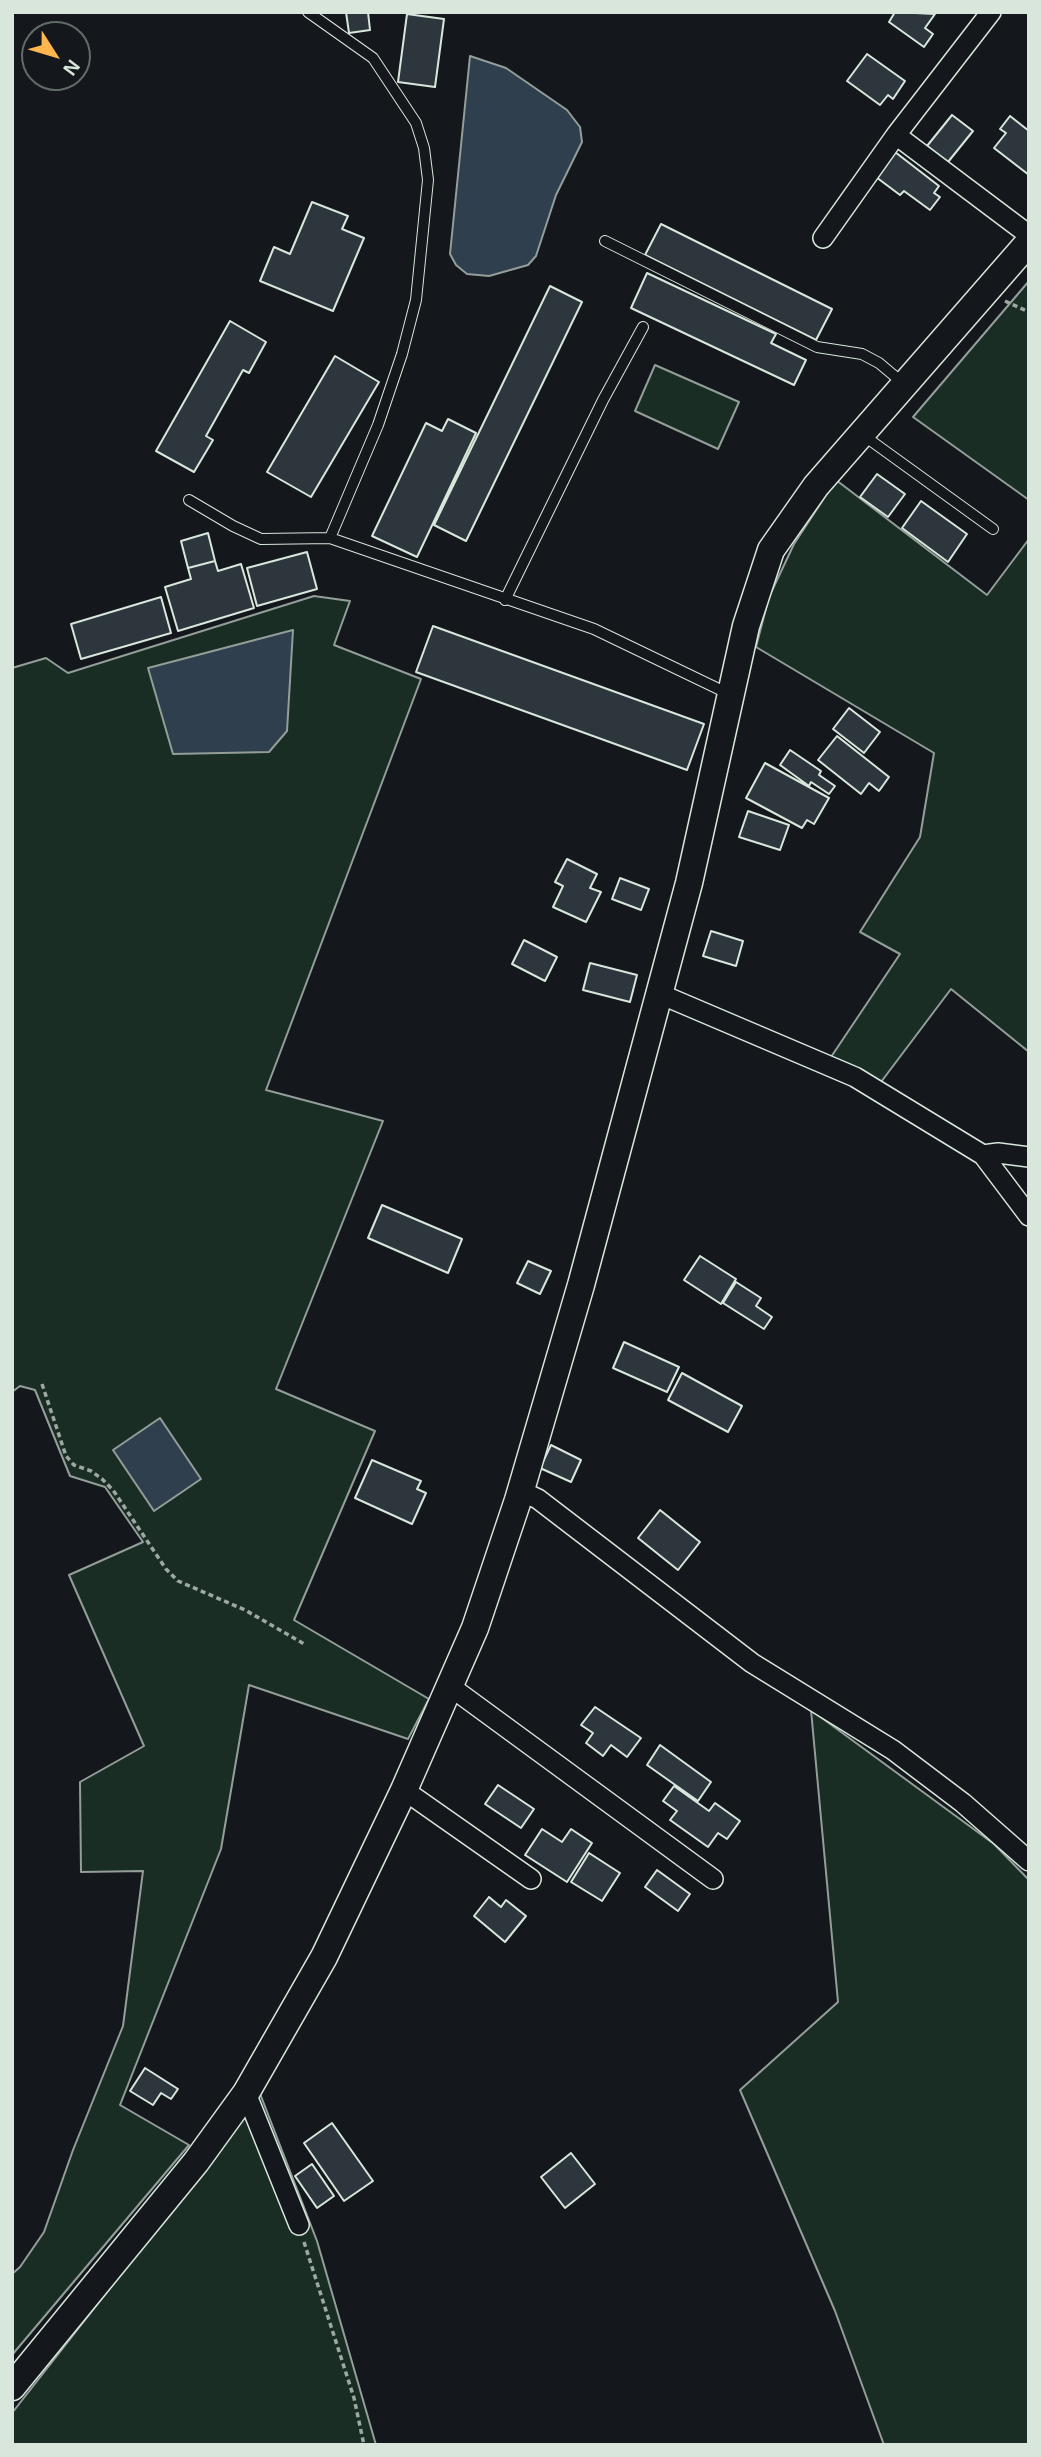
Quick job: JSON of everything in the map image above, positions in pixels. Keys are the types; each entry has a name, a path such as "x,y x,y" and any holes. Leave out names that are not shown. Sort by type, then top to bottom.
{"street":[{"path":"823,238 896,135 991,12"},
{"path":"896,135 1029,235"},
{"path":"12,2387 196,2162 246,2093 324,1957 404,1790 475,1628 521,1491 578,1296 689,883 746,626 771,550 816,486 1029,242"},
{"path":"660,994 855,1077 983,1154 1029,1216"},
{"path":"983,1154 1029,1157"},
{"path":"521,1491 538,1499 752,1663 893,1750 963,1803 1029,1861"},
{"path":"451,1686 713,1879"},
{"path":"404,1790 531,1879"},
{"path":"246,2093 299,2225"}],"lane":[{"path":"308,12 373,58 416,123 424,148 428,180 416,300 402,354 378,425 330,538"},
{"path":"605,241 817,347 862,354 879,363 904,384"},
{"path":"505,600 603,400 643,327"},
{"path":"861,433 993,529"},
{"path":"189,500 261,539 330,538 594,629 730,694"}],"path":[{"path":"42,1384 66,1457 74,1465 91,1471 113,1490 166,1569 178,1581 245,1610 306,1645"},
{"path":"299,2225 354,2398 364,2445"}],"green space":[{"path":"1029,281 1029,500 913,417"},
{"path":"655,365 739,402 718,449 635,411"},
{"path":"836,480 987,595 1029,539 1029,1052 951,989 878,1086 829,1060 900,954 860,932 920,837 934,753 756,647 769,597 794,544"},
{"path":"314,596 350,601 334,645 421,679 266,1090 383,1121 276,1389 375,1431 294,1620 429,1699 408,1739 249,1685 221,1849 120,2105 189,2145 12,2355 12,2274 20,2267 44,2232 73,2150 123,2026 143,1871 81,1872 80,1782 144,1746 69,1575 143,1542 105,1487 70,1476 35,1390 20,1386 12,1392 12,668 46,658 68,673"},
{"path":"811,1710 994,1844 1029,1880 1029,2445 884,2445 835,2311 740,2090 838,2002"},
{"path":"259,2091 317,2241 376,2445 12,2445 12,2413 209,2162"}],"water":[{"path":"470,56 506,68 567,110 580,127 582,142 556,195 536,256 528,265 489,276 467,274 456,265 450,254"},
{"path":"293,630 287,731 269,752 173,754 148,668"},
{"path":"160,1418 201,1479 154,1511 113,1450"}],"building":[{"path":"346,12 368,12 370,30 349,33"},
{"path":"895,12 935,14 925,28 933,34 924,47 889,22"},
{"path":"407,14 444,19 435,87 398,82"},
{"path":"867,54 905,81 893,99 888,95 880,105 847,81"},
{"path":"952,115 973,131 948,162 927,146"},
{"path":"1010,116 1029,131 1029,175 994,148 1006,133 1000,129"},
{"path":"895,152 939,186 934,193 940,197 930,210 904,191 900,195 876,177"},
{"path":"312,202 348,216 342,229 364,238 333,311 260,281 274,247 290,254"},
{"path":"661,224 832,309 816,340 645,255"},
{"path":"647,273 776,334 771,343 806,360 794,385 631,308"},
{"path":"550,286 582,302 466,541 434,525"},
{"path":"230,321 266,342 249,373 243,370 206,436 213,440 194,472 156,451"},
{"path":"335,356 379,382 311,497 267,472"},
{"path":"448,419 476,433 417,557 372,536 426,423 442,431"},
{"path":"877,474 905,494 888,517 860,497"},
{"path":"921,501 967,534 948,562 902,528"},
{"path":"208,533 215,561 188,568 181,541"},
{"path":"307,552 317,589 257,606 247,568"},
{"path":"215,561 218,571 241,564 254,608 178,631 165,587 191,579 188,568"},
{"path":"161,597 171,633 81,659 71,624"},
{"path":"433,626 704,724 687,770 416,672"},
{"path":"849,708 880,732 864,753 833,729"},
{"path":"837,736 889,777 879,791 869,783 861,794 818,760"},
{"path":"790,750 821,771 819,775 835,786 829,794 811,782 809,786 780,765"},
{"path":"765,763 829,798 814,824 807,820 802,828 746,798"},
{"path":"748,811 789,825 780,850 739,837"},
{"path":"567,859 597,874 590,888 601,892 586,922 553,907 563,886 555,882"},
{"path":"620,878 649,889 641,910 612,899"},
{"path":"711,931 743,941 736,966 703,956"},
{"path":"524,940 557,957 545,981 512,964"},
{"path":"590,963 637,975 630,1002 583,990"},
{"path":"382,1205 462,1239 448,1273 368,1238"},
{"path":"700,1256 736,1279 721,1304 684,1280"},
{"path":"528,1261 551,1271 540,1294 517,1283"},
{"path":"736,1282 761,1298 756,1306 772,1317 764,1329 723,1303"},
{"path":"624,1342 679,1367 667,1392 613,1368"},
{"path":"682,1373 742,1406 728,1432 668,1400"},
{"path":"551,1445 581,1460 571,1482 540,1468"},
{"path":"372,1460 421,1481 417,1489 426,1493 412,1524 355,1498"},
{"path":"660,1510 700,1542 678,1570 638,1538"},
{"path":"595,1707 641,1738 627,1757 611,1745 603,1756 586,1743 593,1733 581,1725"},
{"path":"660,1745 711,1782 698,1801 647,1765"},
{"path":"498,1785 534,1809 521,1828 485,1804"},
{"path":"674,1786 709,1811 715,1803 740,1821 727,1839 718,1833 708,1847 670,1820 677,1811 663,1801"},
{"path":"542,1829 562,1842 571,1829 592,1843 567,1882 525,1855"},
{"path":"589,1853 620,1873 602,1901 571,1882"},
{"path":"657,1870 690,1894 678,1911 645,1887"},
{"path":"489,1897 501,1907 506,1900 526,1916 505,1942 474,1916"},
{"path":"145,2068 178,2089 171,2099 161,2093 153,2105 130,2091"},
{"path":"332,2123 373,2181 344,2201 304,2143"},
{"path":"571,2153 595,2184 565,2208 541,2177"},
{"path":"312,2164 334,2196 317,2208 295,2176"}]}
